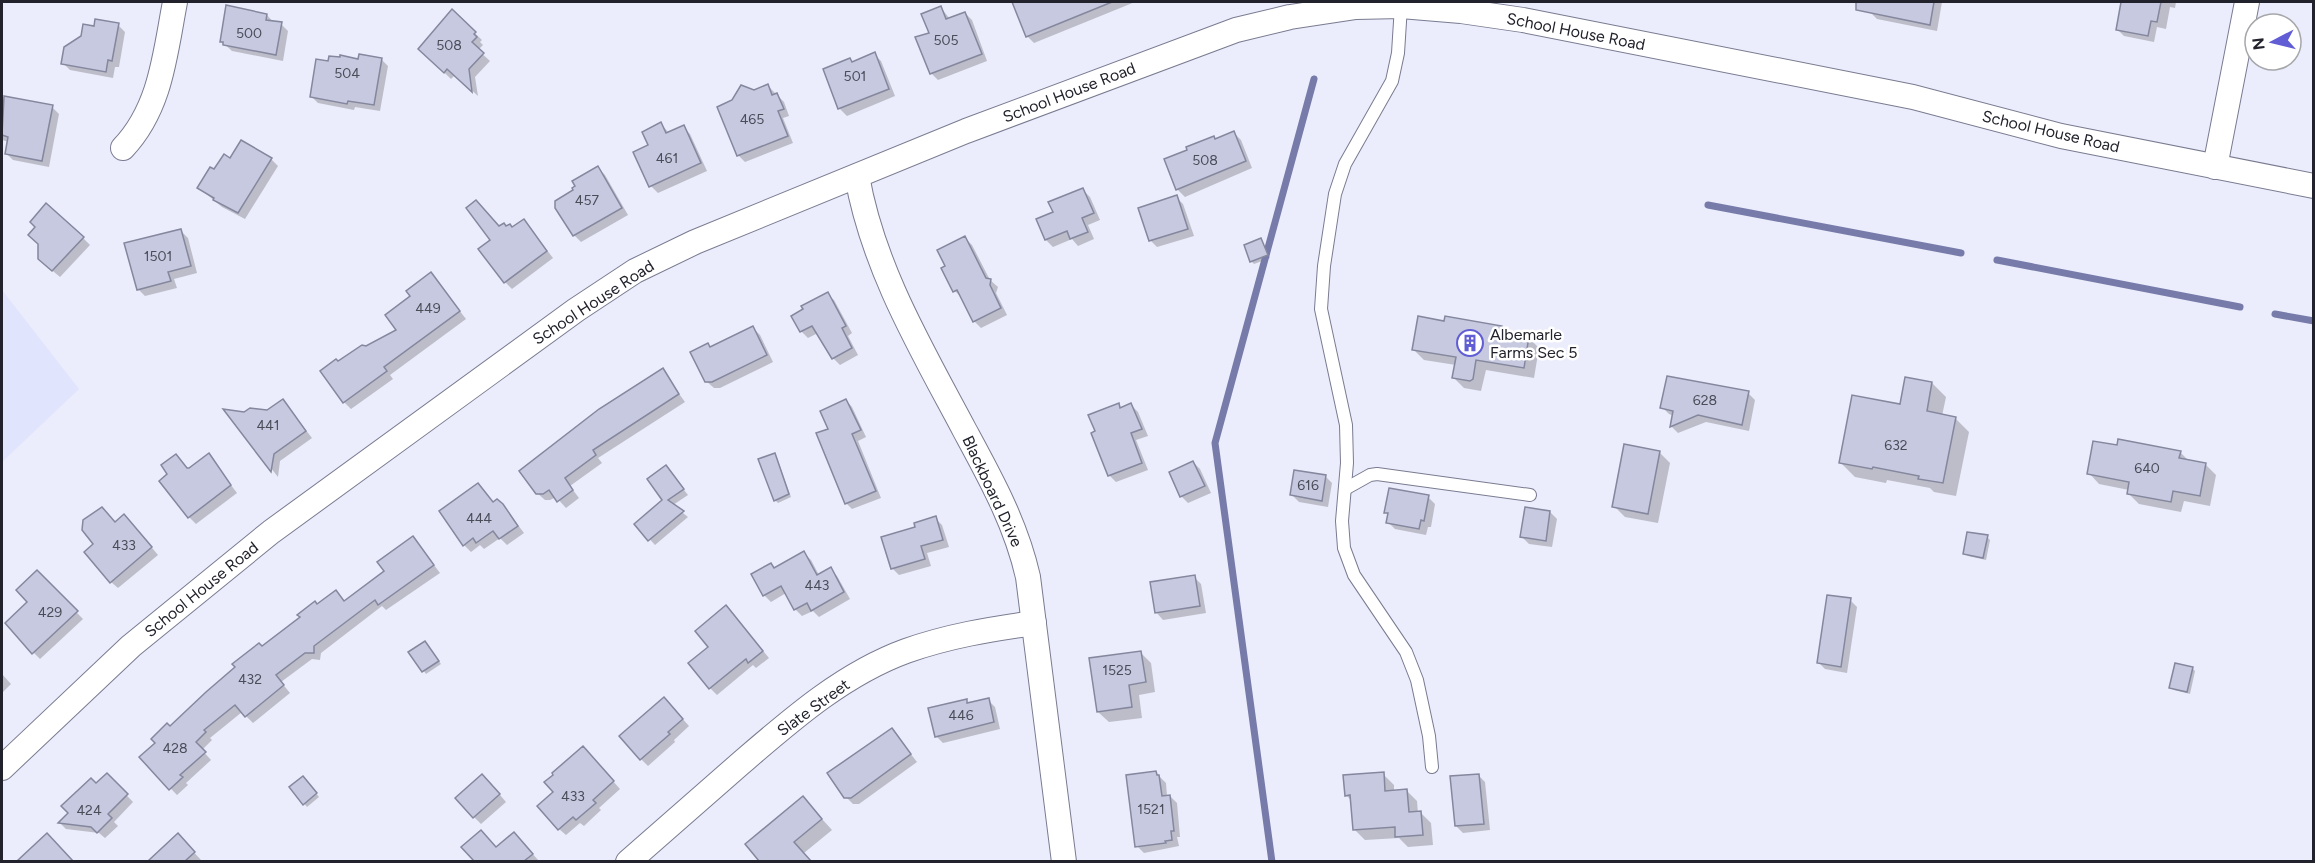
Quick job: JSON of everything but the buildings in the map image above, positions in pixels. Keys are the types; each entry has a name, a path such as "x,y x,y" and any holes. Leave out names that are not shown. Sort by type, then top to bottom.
{"street":[{"path":"123,148 142,124 160,84 175,2"},
{"path":"2215,167 2247,2"},
{"name":"School House Road","path":"2,768 131,646 262,539 576,310 635,271 694,242 857,176 1098,80 1236,30 1332,10 1401,6 1513,19 1913,97 2061,136 2313,186"},
{"name":"Blackboard Drive","path":"857,176 868,226 891,286 1013,523 1028,577 1064,861"},
{"name":"Slate Street","path":"628,861 787,724 829,692 873,666 905,652 970,632 1034,623"}],"lane":[{"path":"1401,6 1398,53 1392,81 1345,164 1335,194 1326,244 1322,309 1346,425 1342,520 1344,549 1354,575 1406,652 1417,680 1429,736 1432,767"},
{"path":"1345,489 1370,475 1377,474 1530,495"}],"shaded area":[{"path":"2,290 79,389 2,462"}],"waterway":[{"path":"1272,862 1215,443 1314,79"},
{"path":"1708,205 1961,253"},
{"path":"1997,260 2240,307"},
{"path":"2275,314 2314,321"}],"place":[{"name":"Albemarle Farms Sec 5","path":"1470,343"}]}
